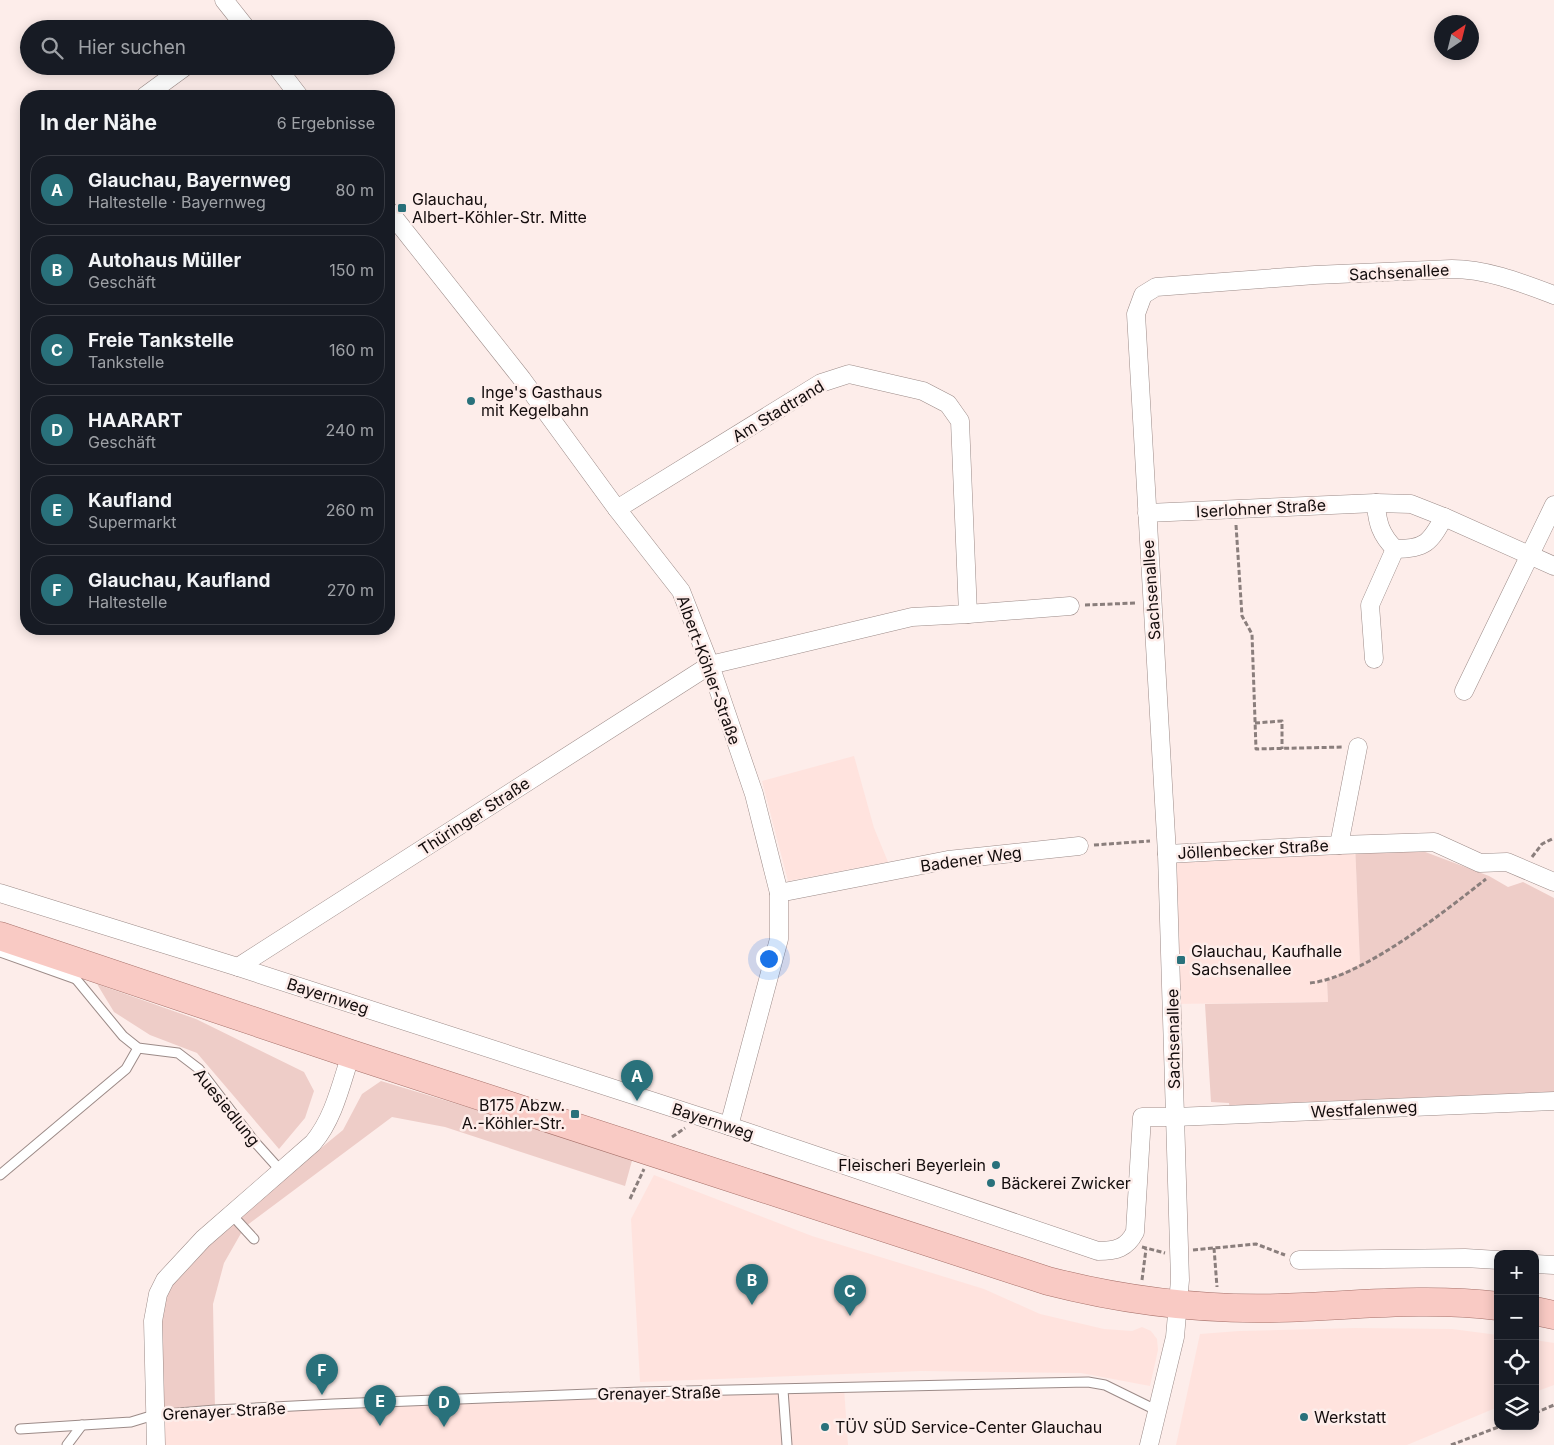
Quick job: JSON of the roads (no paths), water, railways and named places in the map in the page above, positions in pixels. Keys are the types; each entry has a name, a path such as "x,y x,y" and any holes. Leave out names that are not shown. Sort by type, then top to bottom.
{"main road":[{"path":"0,936 76,970 351,1054 1048,1281 1085,1290 1139,1298 1226,1306 1277,1308 1440,1301 1494,1306"},
{"path":"1539,1312 1554,1315"}],"street":[{"path":"224,0 238,20"},
{"path":"153,90 174,75"},
{"path":"283,75 294,90"},
{"name":"Albert-Köhler-Straße","path":"395,219 522,379 617,509 681,591 710,664 754,794 779,892 779,939 730,1126"},
{"name":"Sachsenallee","path":"1179,1303 1167,847 1146,513 1136,314 1143,296 1156,287 1315,275 1467,269 1517,281 1554,295"},
{"name":"Am Stadtrand","path":"617,509 821,383 849,374 924,391 948,404 960,421 968,614"},
{"path":"1376,503 1377,521 1384,539 1395,549 1416,549 1434,535 1444,516"},
{"name":"Iserlohner Straße","path":"1146,513 1376,503 1411,504 1444,516 1554,566"},
{"path":"1464,692 1554,505"},
{"path":"1374,659 1370,605 1395,549"},
{"path":"710,664 912,617 1070,606"},
{"name":"Thüringer Straße","path":"238,967 710,664"},
{"name":"Jöllenbecker Straße","path":"1339,845 1358,747"},
{"name":"Jöllenbecker Straße","path":"1167,847 1434,842 1480,863 1507,862 1554,882"},
{"name":"Badener Weg","path":"779,892 948,860 1079,846"},
{"name":"Bayernweg","path":"0,893 238,967 730,1126 1098,1251 1115,1250 1130,1242 1135,1232 1142,1117 1175,1118"},
{"name":"Grenayer Straße","path":"156,1445 153,1321 158,1294 165,1280 203,1239 313,1143 323,1130 351,1054"},
{"name":"Westfalenweg","path":"1175,1118 1554,1101"},
{"path":"1300,1260 1465,1258 1494,1260"},
{"path":"1539,1264 1554,1265"},
{"path":"1149,1445 1175,1337 1179,1303"}],"lane":[{"path":"0,952 76,970 122,1036 138,1048 126,1069 0,1175"},
{"name":"Auesiedlung","path":"138,1048 178,1052 199,1069 254,1142 281,1171"},
{"path":"231,1214 254,1238"},
{"name":"Grenayer Straße","path":"20,1429 131,1422 154,1415 215,1410 640,1392 1088,1382 1104,1385 1158,1410"},
{"path":"783,1390 787,1445"},
{"path":"67,1445 82,1425"}],"place":[{"name":"Glauchau, Albert-Köhler-Str. Mitte","path":"402,208"},
{"name":"Inge's Gasthaus mit Kegelbahn","path":"471,401"},
{"name":"Glauchau, Kaufhalle Sachsenallee","path":"1181,960"},
{"name":"Glauchau, Bayernweg","path":"637,1101"},
{"name":"B175 Abzw. A.-Köhler-Str.","path":"575,1114"},
{"name":"Fleischeri Beyerlein","path":"996,1165"},
{"name":"Bäckerei Zwicker","path":"991,1183"},
{"name":"Autohaus Müller","path":"752,1305"},
{"name":"Freie Tankstelle","path":"850,1316"},
{"name":"Glauchau, Kaufland","path":"322,1395"},
{"name":"Werkstatt","path":"1304,1417"},
{"name":"Kaufland","path":"380,1426"},
{"name":"HAARART","path":"444,1427"},
{"name":"TÜV SÜD Service-Center Glauchau","path":"825,1427"}]}
